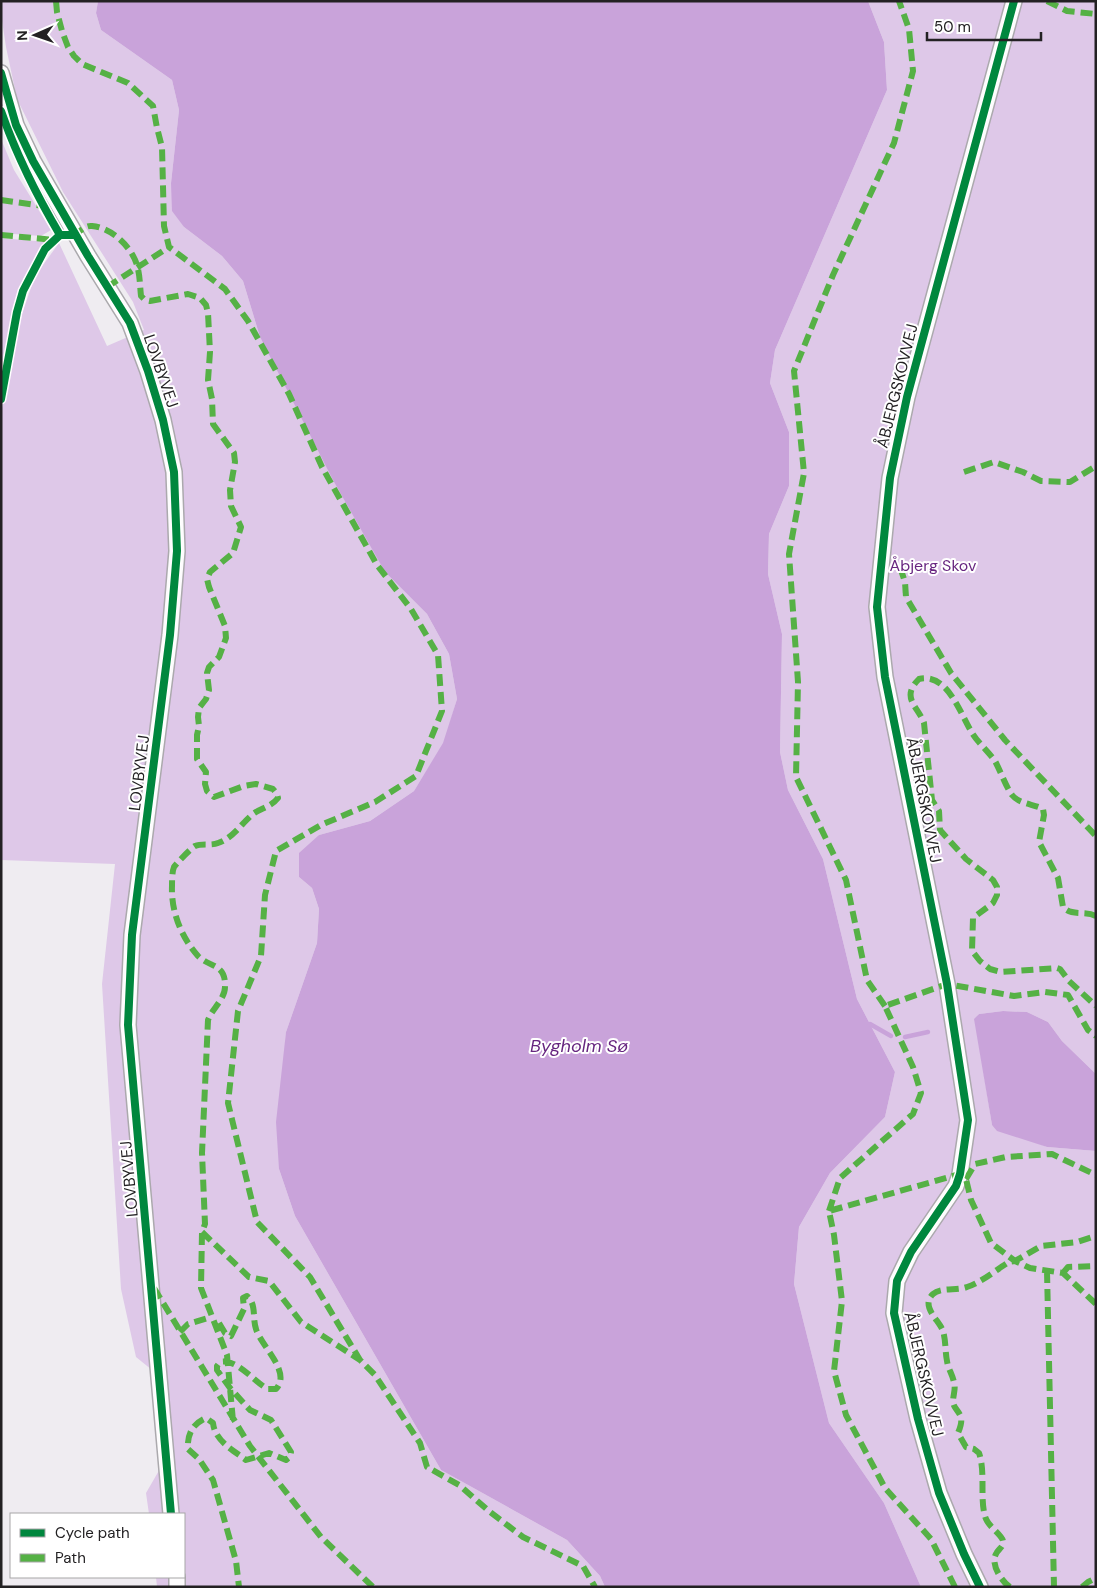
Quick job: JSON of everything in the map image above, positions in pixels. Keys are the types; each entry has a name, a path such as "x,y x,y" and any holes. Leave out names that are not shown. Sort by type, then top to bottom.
{"street":[{"name":"ÅBJERGSKOVVEJ","path":"980,1587 939,1493 916,1410 894,1313 897,1281 911,1252 956,1186 960,1174 968,1120 946,984 885,678 877,607 890,478 907,397 1014,1"},
{"name":"LOVBYVEJ","path":"1,73 16,124 33,161 88,256 130,323 164,420 174,472 177,550 170,635 132,935 128,1025 171,1513"}],"path":[{"path":"904,590 903,596 906,597"}],"green space":[{"path":"1,1 98,1 96,13 101,30 172,80 179,110 171,183 184,227 222,256 243,281 260,337 385,572 427,614 449,654 457,699 444,743 414,791 370,821 319,835 299,877 312,888 319,909 317,943 286,1032 279,1169 295,1216 441,1470 567,1540 600,1576 605,1587 157,1587 156,1578 185,1578 185,1513 149,1513 146,1493 172,1448 168,1383 136,1357 121,1289 102,984 115,864 1,860 1,413 22,314 35,276 59,243 107,346 144,330 133,302 63,192 17,99 1,14"},
{"name":"Åbjerg Skov","path":"868,1 1096,1 1096,1074 1062,1041 1048,1022 1027,1012 1003,1011 979,1014 975,1019 992,1125 1047,1147 1096,1151 1096,1587 921,1587 884,1503 829,1423 794,1284 799,1227 830,1173 885,1117 895,1072 857,999 823,859 788,790 780,752 782,634 768,574 769,534 789,486 789,432 770,383 775,350 887,90 884,42"},
{"path":"1,139 14,170 51,230 41,236 1,233"},
{"path":"1,238 47,242 23,279 13,310 1,379"}],"water":[{"name":"Bygholm Sø","path":"98,1 868,1 884,42 887,90 775,350 770,383 789,432 789,486 769,534 768,574 782,634 780,752 788,790 823,859 857,999 895,1072 885,1117 830,1173 799,1227 794,1284 829,1423 884,1503 921,1587 605,1587 600,1576 567,1540 441,1470 295,1216 279,1169 276,1122 286,1032 317,943 319,909 312,888 299,877 299,853 319,835 370,821 414,791 443,743 457,699 449,654 427,614 385,572 333,480 260,337 243,281 222,256 184,227 172,211 171,183 179,110 172,80 101,30 96,13"},
{"path":"1003,1011 1027,1012 1048,1022 1062,1041 1096,1074 1096,1151 1047,1147 997,1131 992,1125 974,1019 979,1014"}],"waterway":[{"path":"870,1024 891,1036"},
{"path":"905,1037 928,1032"}],"marked path":[{"path":"56,1 62,31 68,47 74,56 82,64 128,83 153,106 162,147 164,226 169,247 225,289 248,321 289,394 322,467 377,565 411,609 438,655 442,711 416,776 375,802 321,825 276,851 265,895 261,956 238,1011 228,1103 257,1222 310,1277 360,1360"},
{"path":"885,1006 867,980 846,880 796,777 798,682 789,554 804,473 794,371 833,275 894,143 913,71 909,29 899,1"},
{"path":"1047,1 1067,11 1096,14"},
{"path":"1,200 43,206"},
{"path":"72,235 89,226 100,228 115,235 127,247 136,261 141,296 145,300 150,301 188,294 200,298 206,305 210,352 208,380 212,399 213,424 234,453 235,462 230,490 231,506 241,527 233,553 210,572 207,579 225,626 226,638 219,657 209,667 207,673 209,690 206,699 199,708 197,759 206,772 205,784 207,791 214,797 244,786 256,784 273,789 278,798 253,814 223,841 193,847 174,867 172,874 173,905 182,932 198,956 220,970 225,979 223,996 208,1020 202,1153 205,1224 202,1232 201,1288 227,1355 233,1421"},
{"path":"1,235 55,240"},
{"path":"107,287 169,247"},
{"path":"964,472 994,462 1023,472 1041,481 1070,482 1096,466"},
{"path":"900,567 905,582 906,597 951,673 1005,740 1096,836"},
{"path":"1096,916 1087,913 1070,912 1063,907 1058,878 1039,842 1044,815 1043,809 1019,800 1012,795 995,761 973,735 957,705 945,688 929,678 919,679 911,692 911,697 924,723 932,800 939,811 940,830 966,859 993,880 997,887 997,895 993,903 973,918 972,951 990,969 1001,972 1060,969 1069,981 1096,1006"},
{"path":"829,1211 840,1178 913,1114 921,1093 913,1067 885,1006 947,984 1014,996 1045,992 1068,995 1088,1030 1096,1036"},
{"path":"966,1179 975,1164 1006,1157 1052,1154 1096,1175"},
{"path":"955,1587 931,1539 885,1488 846,1415 834,1371 842,1301 834,1235 829,1211 960,1174 966,1179 971,1200 991,1243 1015,1261 1030,1268 1063,1273 1096,1304"},
{"path":"202,1232 249,1277 269,1281 301,1322 360,1360 375,1375 420,1443 427,1467 459,1485 523,1537 583,1566 595,1587"},
{"path":"1010,1587 1000,1577 996,1568 996,1554 1003,1545 1003,1541 986,1519 984,1512 982,1469 979,1453 974,1449 966,1447 958,1433 961,1420 953,1402 955,1385 948,1364 944,1335 929,1308 929,1303 936,1292 973,1285 1009,1262 1015,1261 1041,1246 1077,1242 1096,1236"},
{"path":"1063,1273 1068,1267 1096,1266"},
{"path":"1047,1271 1054,1587"},
{"path":"154,1288 250,1446 321,1537 373,1587"},
{"path":"219,1323 225,1333 231,1336 244,1309 243,1298 247,1296 252,1303 255,1325 259,1336 278,1367 280,1382 276,1389 268,1389 239,1367 226,1362 220,1362 217,1370 250,1410 271,1420 291,1452 290,1457 286,1460 269,1453 246,1460 221,1440 214,1429 213,1423 206,1418 197,1423 191,1430 188,1439 188,1449 199,1459 213,1480 236,1561 239,1587"},
{"path":"180,1332 188,1324 211,1317"},
{"path":"1082,1587 1096,1578"}],"cycle path":[{"path":"980,1587 939,1493 918,1419 894,1313 897,1281 911,1252 956,1186 960,1174 968,1120 947,984 885,677 877,607 890,478 907,397 1014,1"},
{"path":"1,73 16,125 33,161 88,256 130,323 148,371 163,420 174,472 177,551 170,635 132,935 128,1025 171,1513"},
{"path":"1,111 28,175 60,235"},
{"path":"1,399 17,312 23,291 45,249 60,235 75,235"}]}
